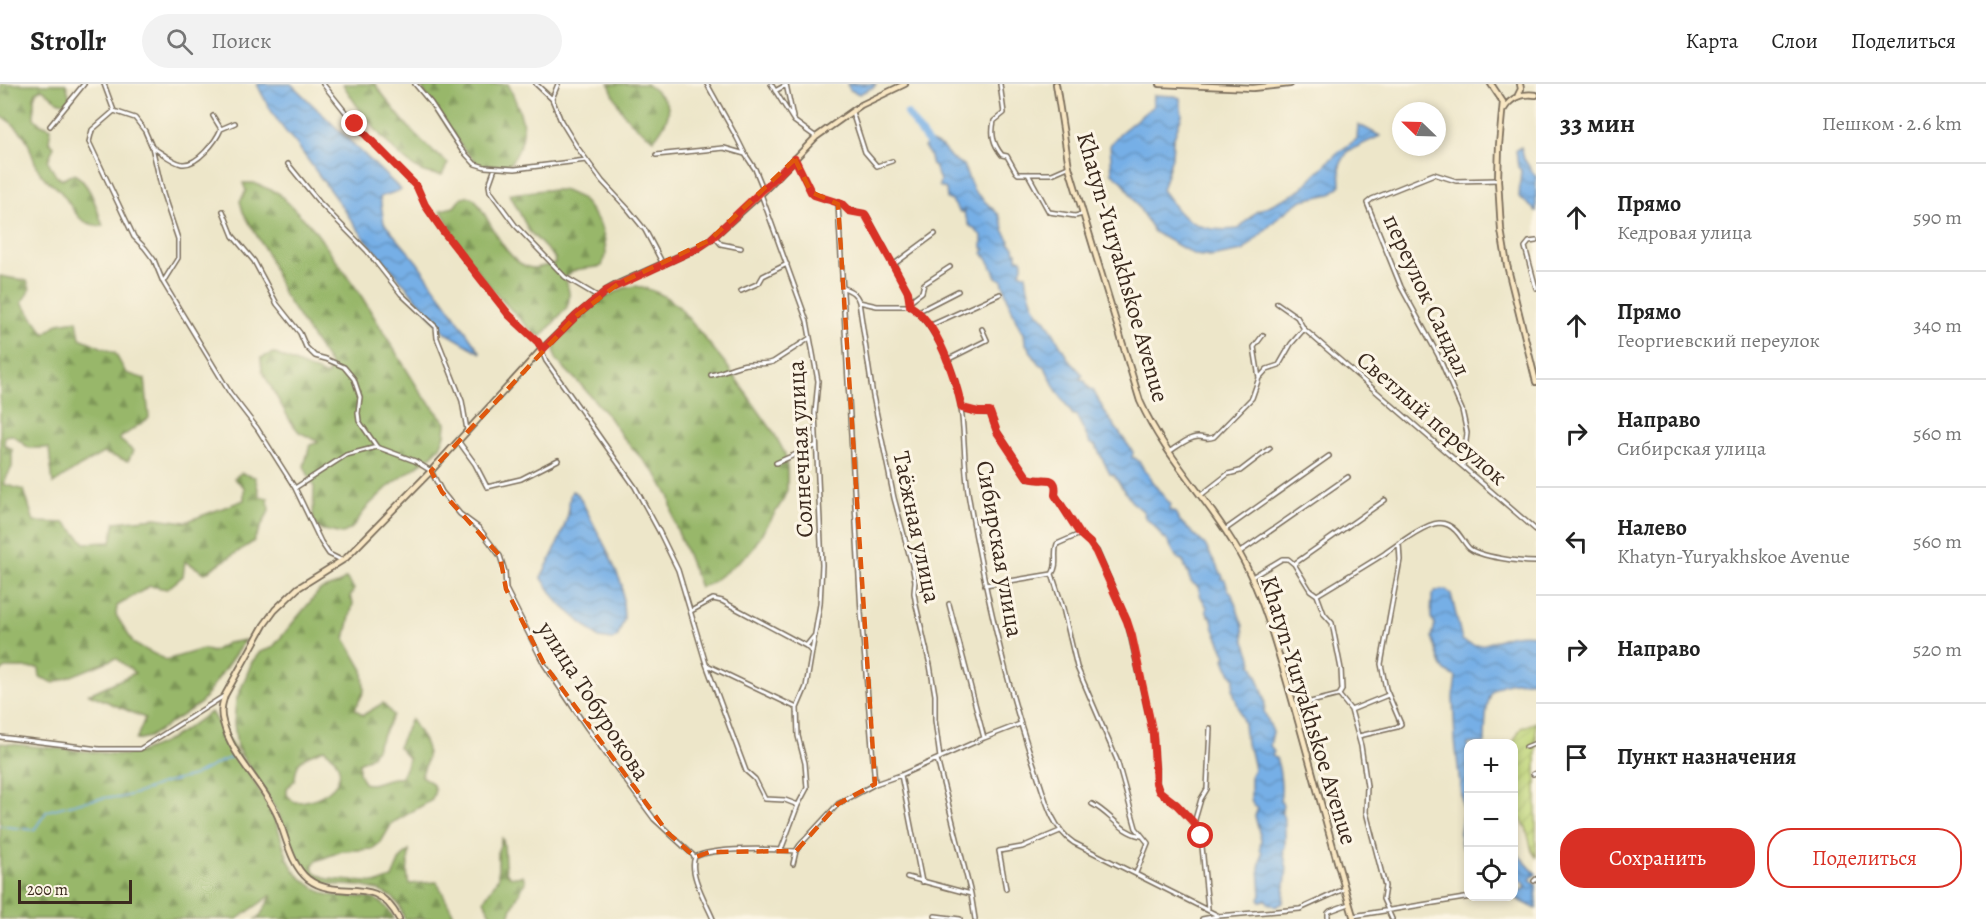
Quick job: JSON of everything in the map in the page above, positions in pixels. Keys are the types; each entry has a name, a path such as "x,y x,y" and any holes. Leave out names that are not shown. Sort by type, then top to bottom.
{"main road":[{"path":"399,919 385,899 371,892 325,887 305,877 292,855 277,815 227,734 222,719 225,695 264,625 275,610 298,588 343,560 432,471 542,350 598,297 618,284 698,248 763,192 816,137 852,111 905,84"},
{"name":"Khatyn-Yuryakhskoe Avenue","path":"1056,84 1069,167 1140,401 1169,452 1226,530 1252,577 1294,706 1353,917"},
{"path":"1160,84 1253,88 1290,84"},
{"path":"1491,84 1503,102 1498,180 1501,230 1505,256 1533,357 1536,381"},
{"path":"1497,84 1498,94"},
{"path":"1498,94 1510,100 1515,98 1520,93 1520,84"},
{"path":"1520,84 1523,89 1534,95"},
{"path":"1503,111 1507,104 1522,94 1534,95"}],"street":[{"path":"50,126 84,84"},
{"path":"104,84 114,111"},
{"path":"323,84 355,124 417,187 425,205 443,231 509,315 538,342 546,361 635,487 678,570 706,664 746,771 757,783 763,797 768,800 785,800 798,805"},
{"path":"415,84 431,103 461,149 480,166 524,168 586,160"},
{"path":"536,84 552,99 561,121 586,160 645,231 663,264"},
{"path":"552,99 558,84"},
{"name":"Солнечная улица","path":"707,84 755,170 807,321 818,381 815,446 822,565 820,604 806,687 797,708"},
{"path":"771,84 794,121 816,137"},
{"path":"1000,84 1004,113 994,121 992,131 995,147 1002,155 1008,156 1016,172 1052,174 1069,167"},
{"path":"775,91 786,85 794,121"},
{"path":"114,111 135,118 145,131 152,147 158,176 178,239 178,258 163,282"},
{"path":"114,111 92,130 89,142 134,237 154,260 163,282 230,393 257,428 295,488 325,548 329,554 343,560"},
{"path":"852,111 864,152 878,166 892,161"},
{"path":"213,116 221,129"},
{"path":"152,147 175,161 186,164 212,146 221,129 235,123"},
{"path":"656,155 724,148 745,154"},
{"path":"795,159 811,192 818,197 842,204 849,211 863,213 867,216 908,292 910,306 877,306 859,302 852,292 843,288"},
{"path":"288,164 319,202 367,250 401,294 436,327 437,338 462,401 467,432"},
{"path":"495,167 489,185 490,190 515,225 565,278 598,297"},
{"path":"1028,174 1049,212 1075,216 1083,214"},
{"name":"переулок Сандал","path":"1462,466 1467,432 1462,410 1441,361 1401,287 1367,202 1434,174 1456,181 1498,180"},
{"path":"838,204 861,612 875,784"},
{"path":"223,211 233,236 254,261 277,304 300,333 306,347 315,356 344,367 354,379 360,397 359,421 377,447"},
{"path":"893,265 934,234"},
{"path":"714,236 721,244 741,248"},
{"path":"1536,241 1529,242 1525,247 1536,288"},
{"path":"741,291 759,283 763,276 786,264"},
{"path":"910,301 922,292 924,284 950,267"},
{"path":"919,311 958,291"},
{"path":"929,326 1000,294"},
{"name":"Таёжная улица","path":"859,302 873,396 894,498 912,565 916,605 930,664 935,695 934,720 938,759 975,919"},
{"name":"Светлый переулок","path":"1276,303 1297,317 1304,329 1536,530"},
{"name":"Сибирская улица","path":"910,306 919,311 929,326 953,373 962,408 968,496 985,585 1020,724 1060,831"},
{"path":"947,360 987,340 982,329"},
{"path":"1169,452 1198,437 1208,440 1214,437 1252,398 1259,378 1267,369 1279,365 1291,344 1304,329"},
{"path":"1259,378 1254,347 1263,335"},
{"path":"711,375 746,364 773,362 810,338"},
{"path":"962,408 990,412 997,432 1027,477 1034,480 1049,479 1054,483 1055,495 1080,534 1096,552 1110,580 1132,636 1153,734 1156,783 1159,791 1177,805 1194,823 1201,836 1208,909"},
{"path":"459,442 475,464 487,487 521,478 558,460"},
{"path":"776,463 815,446"},
{"path":"295,488 346,455 377,447 415,461 432,471"},
{"path":"1201,495 1228,474 1240,471 1270,448"},
{"path":"1226,530 1329,456"},
{"name":"улица Тобурокова","path":"432,471 442,492 460,514 479,528 501,556 506,590 544,664 587,728 654,819 695,857"},
{"path":"1240,552 1348,477"},
{"path":"1294,564 1385,500"},
{"path":"1317,595 1399,543 1441,522 1458,532 1469,548 1474,551 1502,559 1536,562"},
{"path":"985,585 1052,574 1056,568 1057,544 1080,534"},
{"path":"1358,736 1397,727 1401,724 1382,678 1381,664 1400,560 1399,543"},
{"path":"1252,577 1284,558 1294,564 1310,590 1317,595 1324,614 1332,623 1341,669 1342,690 1340,695"},
{"path":"1052,574 1077,667 1117,760 1133,821 1141,836"},
{"path":"691,611 713,598 722,601 806,646 813,652"},
{"path":"949,604 984,738"},
{"path":"806,646 816,634"},
{"path":"706,664 797,708 799,744 807,776 807,788 781,850"},
{"path":"0,737 99,749 140,749 225,695"},
{"path":"1294,706 1340,695"},
{"path":"1340,695 1351,710 1358,736 1367,786 1366,812 1384,886 1383,899 1392,919"},
{"path":"1351,710 1388,695"},
{"path":"794,864 796,851 819,822 838,804 875,784 1020,724"},
{"path":"1194,823 1200,799 1207,789 1210,728"},
{"path":"1526,747 1536,744"},
{"path":"901,775 922,882"},
{"path":"1092,804 1102,809 1126,831 1147,839 1148,846 1136,873"},
{"path":"1006,889 999,851 1022,847 1060,831 1074,843 1219,916"},
{"path":"713,919 694,874 692,865 695,857 710,852 796,851"},
{"path":"907,877 971,894"},
{"path":"1202,919 1300,909 1344,889"},
{"path":"1353,917 1464,899"},
{"path":"1328,919 1330,910 1349,904"},
{"path":"935,916 960,919"}],"highlighted area":[{"path":"795,159 811,192 838,204 875,784 838,804 796,851 710,852 695,857 668,833 544,664 506,589 500,556 442,492 431,471 576,316 618,284 710,240"}],"green space":[{"path":"1,84 66,84 70,98 66,103 59,102 42,89 36,92 34,118 51,128 49,141 54,146 48,161 56,176 62,179 74,174 85,184 93,197 103,226 86,222 76,214 59,190 41,174 21,132 0,116"},
{"path":"343,84 375,84 417,136 448,163 442,175 422,171 398,154 367,119"},
{"path":"419,84 508,84 523,125 521,144 509,165 483,165 473,159 457,140"},
{"path":"609,84 646,84 662,97 668,109 668,115 654,139 626,116 617,103"},
{"path":"243,183 254,183 278,193 313,228 360,294 421,393 446,423 445,435 440,447 387,488 368,506 352,528 342,534 319,529 313,520 314,487 304,466 310,445 319,442 299,432 291,422 262,371 261,358 273,353 327,376 331,366 284,295 267,253 243,212 240,201 246,191"},
{"path":"563,190 581,198 600,224 606,254 602,266 576,270 568,275 565,279 569,293 567,307 542,336 536,335 526,326 482,276 462,250 441,210 454,207 462,197 473,198 515,260 532,268 541,267 555,263 554,257 529,231 510,194"},
{"path":"0,276 27,281 30,289 22,303 45,334 58,323 77,320 80,338 115,353 126,373 145,379 149,418 119,439 133,451 128,461 103,453 53,484 49,448 29,448 12,435 5,436 4,445 12,449 12,467 3,484 24,490 34,522 66,523 85,543 111,542 115,522 156,518 185,522 244,500 244,487 234,478 241,473 255,477 260,497 268,498 269,511 253,542 205,573 185,561 183,576 167,589 150,586 117,606 116,615 134,644 166,660 203,649 212,652 227,643 245,640 201,703 149,737 136,740 145,718 89,694 135,673 116,658 54,683 40,677 39,668 6,668 0,672"},
{"path":"636,286 659,293 679,307 725,363 774,433 785,454 787,490 751,551 709,584 700,587 674,522 670,498 657,475 624,439 608,416 581,385 556,360 554,348 569,325 600,300 624,288"},
{"path":"346,578 354,589 350,597 353,603 345,639 363,670 364,691 355,709 363,715 383,703 393,715 372,756 359,763 359,773 364,783 369,784 390,778 401,778 409,759 398,747 411,719 426,746 427,758 421,776 432,783 435,790 432,800 392,823 381,842 372,849 342,851 316,861 312,866 314,872 328,879 378,883 392,878 400,859 409,851 407,872 409,884 437,882 456,919 404,919 400,906 392,897 378,890 360,886 325,884 312,878 301,867 278,813 237,748 234,723 236,701 252,662 260,652 272,648 320,590 338,584","holes":["324,749 334,758 339,769 339,777 335,785 312,800 294,802 287,795 287,788 295,780 297,767 307,756"]},
{"path":"211,712 267,804 290,863 299,876 326,894 363,897 380,902 394,919 256,919 272,895 237,919 0,919 0,743 125,755 160,744"},
{"path":"1536,722 1536,857 1532,851 1526,827 1518,815 1518,739 1515,739 1521,728"},
{"path":"502,838 506,871 509,876 523,875 525,882 513,904 509,919 492,919 484,900 498,878 498,851"}],"water":[{"path":"257,84 291,84 401,190 380,197 384,223 417,262 481,353 446,333 362,235 278,122"},
{"path":"847,84 876,84 859,94 850,90"},
{"path":"1154,95 1180,98 1182,115 1173,140 1172,157 1162,190 1183,216 1195,224 1209,228 1238,229 1256,212 1298,192 1337,153 1357,139 1358,124 1380,136 1348,151 1340,165 1341,185 1331,194 1302,200 1280,216 1243,251 1210,257 1195,255 1154,232 1123,182 1112,173 1110,145 1120,133 1153,106"},
{"path":"932,142 942,147 952,159 963,165 974,191 999,215 1009,243 1017,252 1017,259 1022,259 1020,272 1026,275 1037,312 1046,320 1069,360 1083,375 1080,379 1084,380 1093,390 1106,414 1133,452 1132,458 1141,464 1154,485 1171,505 1169,511 1174,511 1180,521 1205,545 1231,592 1253,662 1251,664 1263,695 1264,711 1273,732 1270,745 1274,752 1272,756 1276,758 1280,773 1280,800 1283,805 1282,811 1279,812 1282,813 1285,822 1283,851 1287,868 1283,903 1276,907 1268,903 1266,899 1260,902 1259,899 1261,895 1259,868 1262,853 1255,816 1258,808 1254,806 1251,799 1251,775 1254,769 1246,744 1244,724 1233,691 1234,678 1227,667 1224,659 1226,656 1211,616 1206,610 1207,607 1198,587 1191,582 1183,561 1177,558 1167,540 1145,517 1143,511 1131,501 1114,475 1110,474 1096,446 1090,443 1076,415 1073,415 1055,388 1045,367 1039,364 1025,342 1024,333 1008,300 1002,280 996,277 983,253 985,249 982,248 982,236 969,225 964,213 965,209 960,212 952,201 947,199 946,189 939,186 940,180 935,166 932,165 924,147"},
{"path":"1521,147 1524,159 1536,177 1536,211 1519,197 1521,170 1518,167 1516,150"},
{"path":"572,491 578,494 622,585 624,619 618,636 612,640 599,638 558,602 541,577 563,531"},
{"path":"1446,590 1451,594 1462,640 1468,643 1481,645 1512,635 1536,635 1536,681 1509,683 1495,689 1487,706 1485,739 1464,739 1464,850 1461,845 1460,832 1463,812 1453,698 1456,677 1445,671 1441,665 1432,637 1435,624 1431,618 1432,595 1435,591"},
{"path":"1518,854 1536,874 1530,879 1536,885 1536,909 1518,900 1518,892 1527,887 1522,881 1518,882"}],"waterway":[{"path":"907,114 934,151"},
{"path":"0,826 34,830 47,811 81,802 109,797 119,798 141,792 193,776 232,757"}],"route":[{"path":"355,124 417,187 422,200 443,231 509,315 538,342 542,350 576,316 606,291 698,248 710,240 795,159 814,195 842,204 849,211 865,214 908,292 910,306 919,311 945,355 953,373 962,408 970,411 990,412 997,432 1027,477 1034,480 1049,479 1054,483 1055,495 1069,519 1090,543 1107,572 1132,636 1153,734 1156,783 1159,791 1177,805 1194,823 1201,836"}]}
